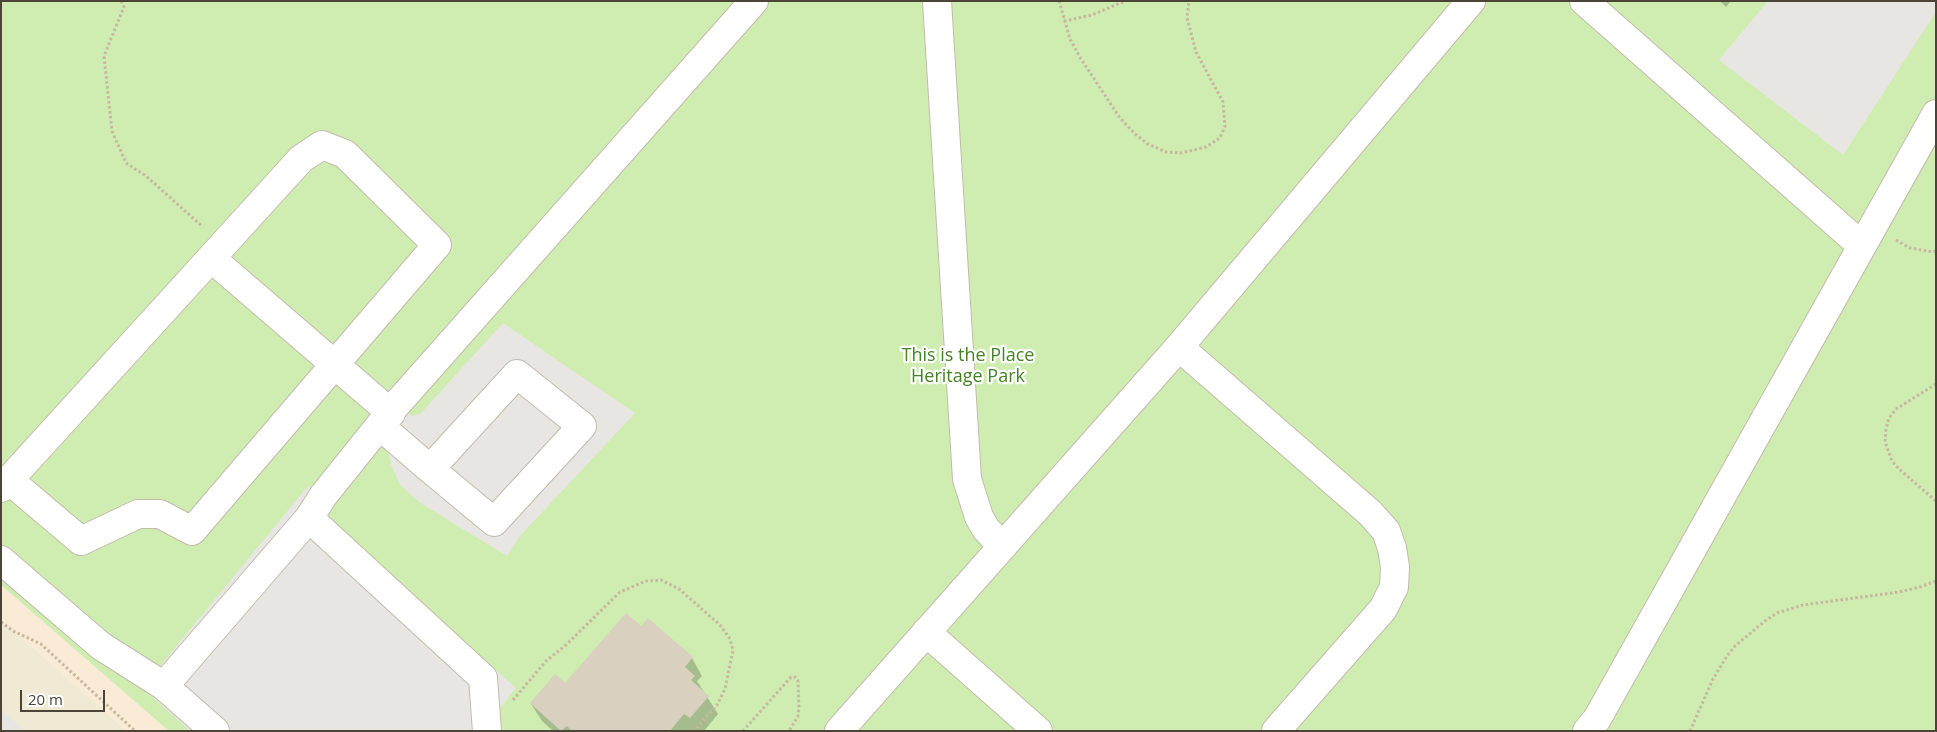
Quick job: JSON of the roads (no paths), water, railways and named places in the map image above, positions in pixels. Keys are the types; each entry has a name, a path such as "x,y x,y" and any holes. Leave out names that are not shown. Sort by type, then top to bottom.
{"lane":[{"path":"164,686 310,518 323,496 406,394 754,1"},
{"path":"938,1 967,479 973,504 979,517 986,530 1002,546"},
{"path":"839,731 1179,347 1471,1"},
{"path":"1584,1 1867,236"},
{"path":"1587,731 1602,710 1936,114"},
{"path":"322,145 346,154 438,245 192,531 160,514 138,514 81,540 5,484 211,258 301,159 322,145"},
{"path":"211,258 335,365 430,469 494,522 582,426 517,374 430,469"},
{"path":"1179,347 1370,513 1386,531 1392,548 1395,567 1394,587 1383,609 1276,731"},
{"path":"310,518 483,678 487,731"},
{"path":"1,560 101,646 164,686 215,731"},
{"path":"926,632 1038,731"}],"park label":[{"name":"This is the Place Heritage Park","path":"968,366"}]}
